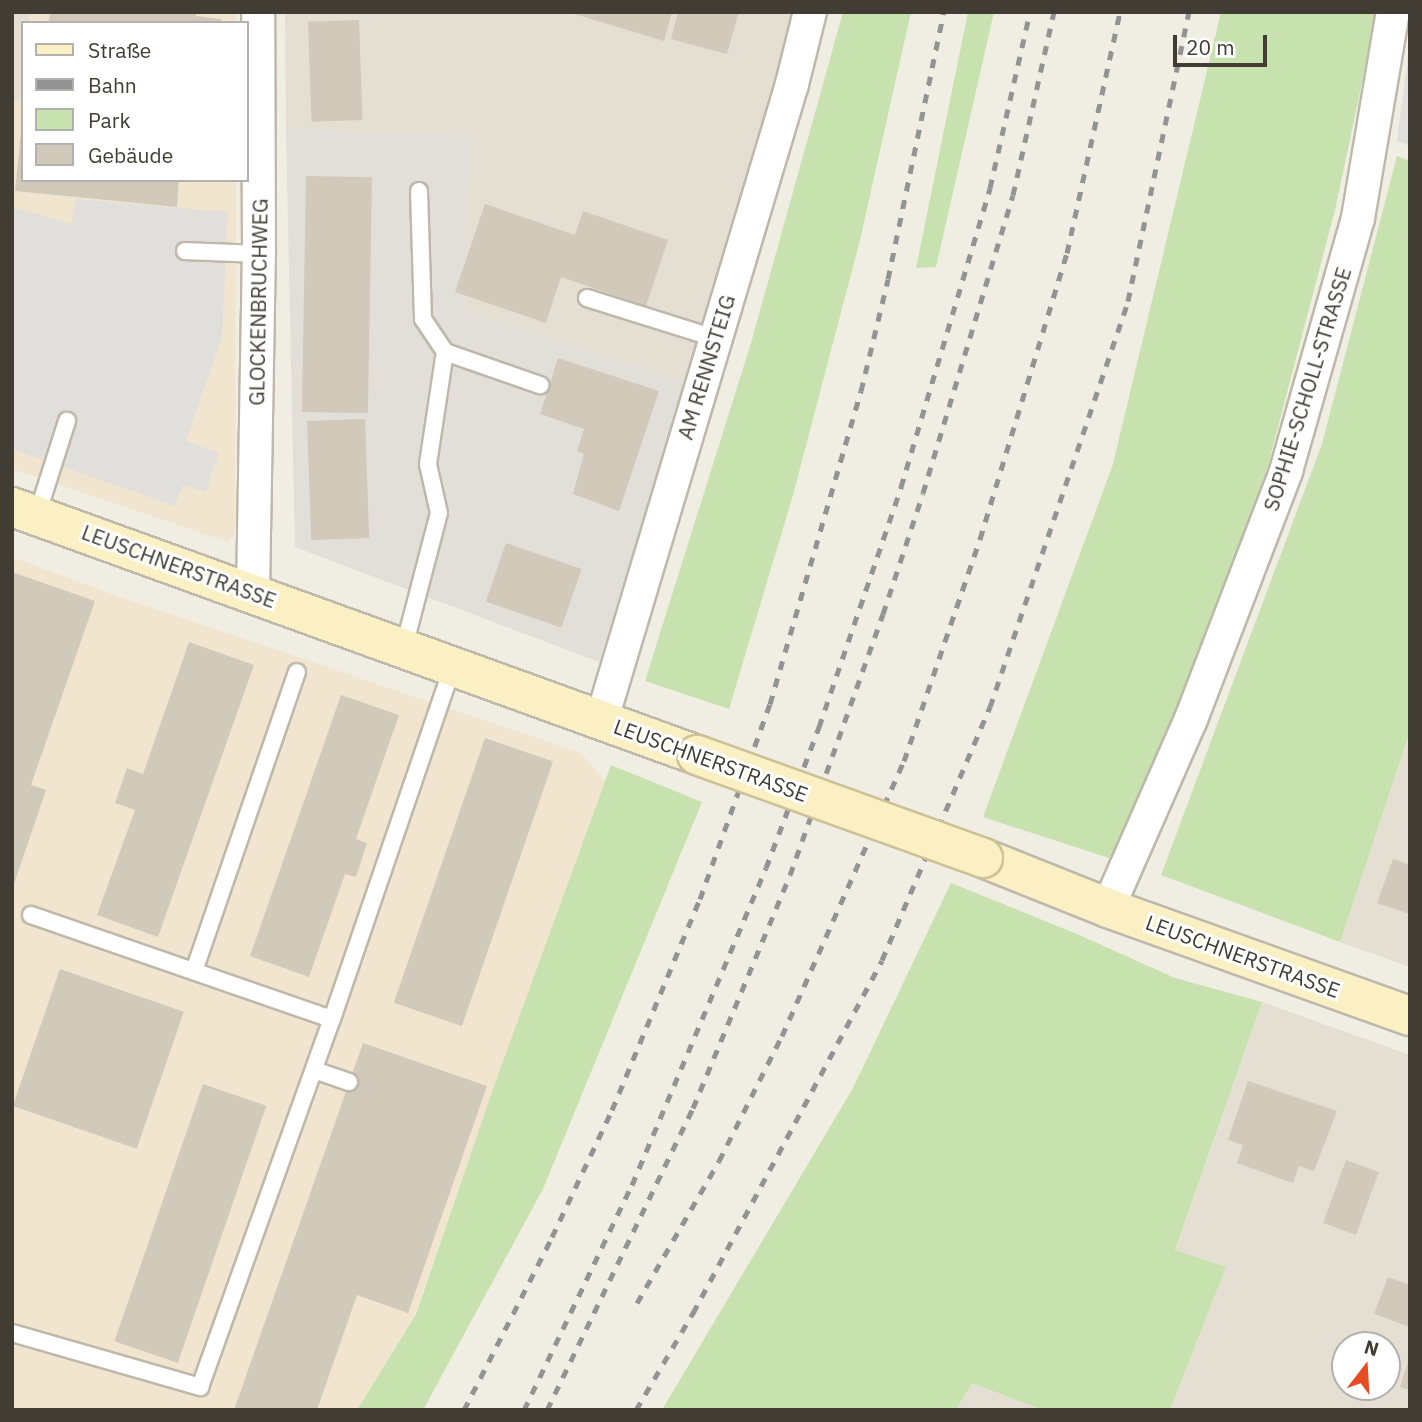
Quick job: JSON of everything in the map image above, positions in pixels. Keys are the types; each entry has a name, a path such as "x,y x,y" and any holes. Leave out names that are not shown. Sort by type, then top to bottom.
{"main road":[{"name":"LEUSCHNERSTRASSE","path":"25,511 404,647 601,722 983,858 1108,908 1410,1016"}],"street":[{"name":"GLOCKENBRUCHWEG","path":"253,592 259,254 258,12"},
{"name":"AM RENNSTEIG","path":"601,722 792,84 810,12"},
{"name":"SOPHIE-SCHOLL-STRASSE","path":"1108,908 1191,719 1286,471 1358,218 1393,12"}],"lane":[{"path":"419,191 423,319 445,352 540,386"},
{"path":"185,251 259,254"},
{"path":"587,298 715,338"},
{"path":"404,647 439,513 428,464 445,352"},
{"path":"25,511 67,421"},
{"path":"12,1333 200,1387 332,1019 453,666"},
{"path":"194,971 297,672"},
{"path":"32,915 332,1019"},
{"path":"314,1070 349,1082"}],"shaded area":[{"path":"12,12 30,12 29,21 21,21 21,101 12,100"},
{"path":"30,12 236,12 236,21 30,21"},
{"path":"285,12 796,12 685,382 464,310 470,134 286,130"},
{"path":"1410,40 1410,146 1397,141"},
{"path":"12,100 21,100 21,182 236,182 235,534 228,542 12,469"},
{"path":"286,130 470,134 464,310 685,382 599,662 295,547"},
{"path":"75,199 228,212 222,337 186,441 219,453 206,492 183,485 175,506 12,449 12,212 14,208 72,224"},
{"path":"12,557 120,597 581,753 613,790 493,1089 415,1314 357,1410 12,1410"},
{"path":"1410,730 1410,967 1340,942"},
{"path":"1262,1002 1410,1055 1410,1410 1170,1410 1226,1267 1175,1251"},
{"path":"972,1383 1042,1410 956,1410"}],"green space":[{"path":"843,12 911,12 860,240 793,495 729,709 645,681 751,343"},
{"path":"968,12 994,12 936,267 916,268"},
{"path":"1221,12 1377,12 1335,210 1268,465 1185,704 1115,860 983,817 1113,464"},
{"path":"1397,156 1410,161 1410,731 1340,942 1161,875 1322,444"},
{"path":"611,765 702,802 543,1189 423,1410 357,1410 416,1314 493,1089"},
{"path":"951,883 1077,934 1175,978 1262,1002 1175,1250 1226,1267 1170,1410 1042,1410 972,1383 956,1410 662,1410 853,1088"}],"building":[{"path":"50,12 196,12 196,16 221,19 221,21 49,21"},
{"path":"568,12 672,12 664,41"},
{"path":"678,12 739,12 727,54 671,39"},
{"path":"359,20 362,120 312,122 308,22"},
{"path":"21,132 21,182 179,182 177,207 15,191"},
{"path":"306,176 372,177 368,413 302,412"},
{"path":"485,204 575,235 583,211 668,240 646,306 561,277 546,323 455,292"},
{"path":"558,358 659,391 619,511 573,494 584,454 577,451 584,429 540,414"},
{"path":"365,419 369,538 311,540 307,421"},
{"path":"506,543 582,569 561,628 486,602"},
{"path":"12,572 95,601 31,785 46,790 13,887"},
{"path":"189,642 254,665 158,937 97,915 135,810 115,803 127,768 143,774"},
{"path":"341,695 399,715 356,839 367,843 356,877 345,874 309,977 250,956"},
{"path":"485,738 553,761 462,1026 394,1003"},
{"path":"1393,859 1410,865 1410,914 1377,903"},
{"path":"60,969 184,1012 137,1149 13,1106"},
{"path":"363,1043 487,1086 408,1313 357,1295 317,1410 234,1410"},
{"path":"1248,1081 1337,1111 1314,1171 1299,1166 1293,1183 1237,1163 1243,1145 1228,1140"},
{"path":"203,1084 266,1106 178,1363 114,1341"},
{"path":"1346,1160 1379,1172 1356,1235 1323,1223"},
{"path":"1388,1277 1410,1285 1410,1327 1374,1314"},
{"path":"1410,1359 1410,1390 1401,1387"}],"railway":[{"path":"464,1410 552,1237 612,1110 700,899 770,704 861,391 888,279 944,12"},
{"path":"524,1410 632,1185 766,868 819,727 901,487 990,188 1030,12"},
{"path":"547,1410 693,1108 790,875 923,493 1013,195 1054,12"},
{"path":"637,1303 719,1161 782,1036 904,761 980,539 1067,253 1120,12"},
{"path":"636,1410 693,1313 882,960 990,707 1128,301 1189,12"}]}
